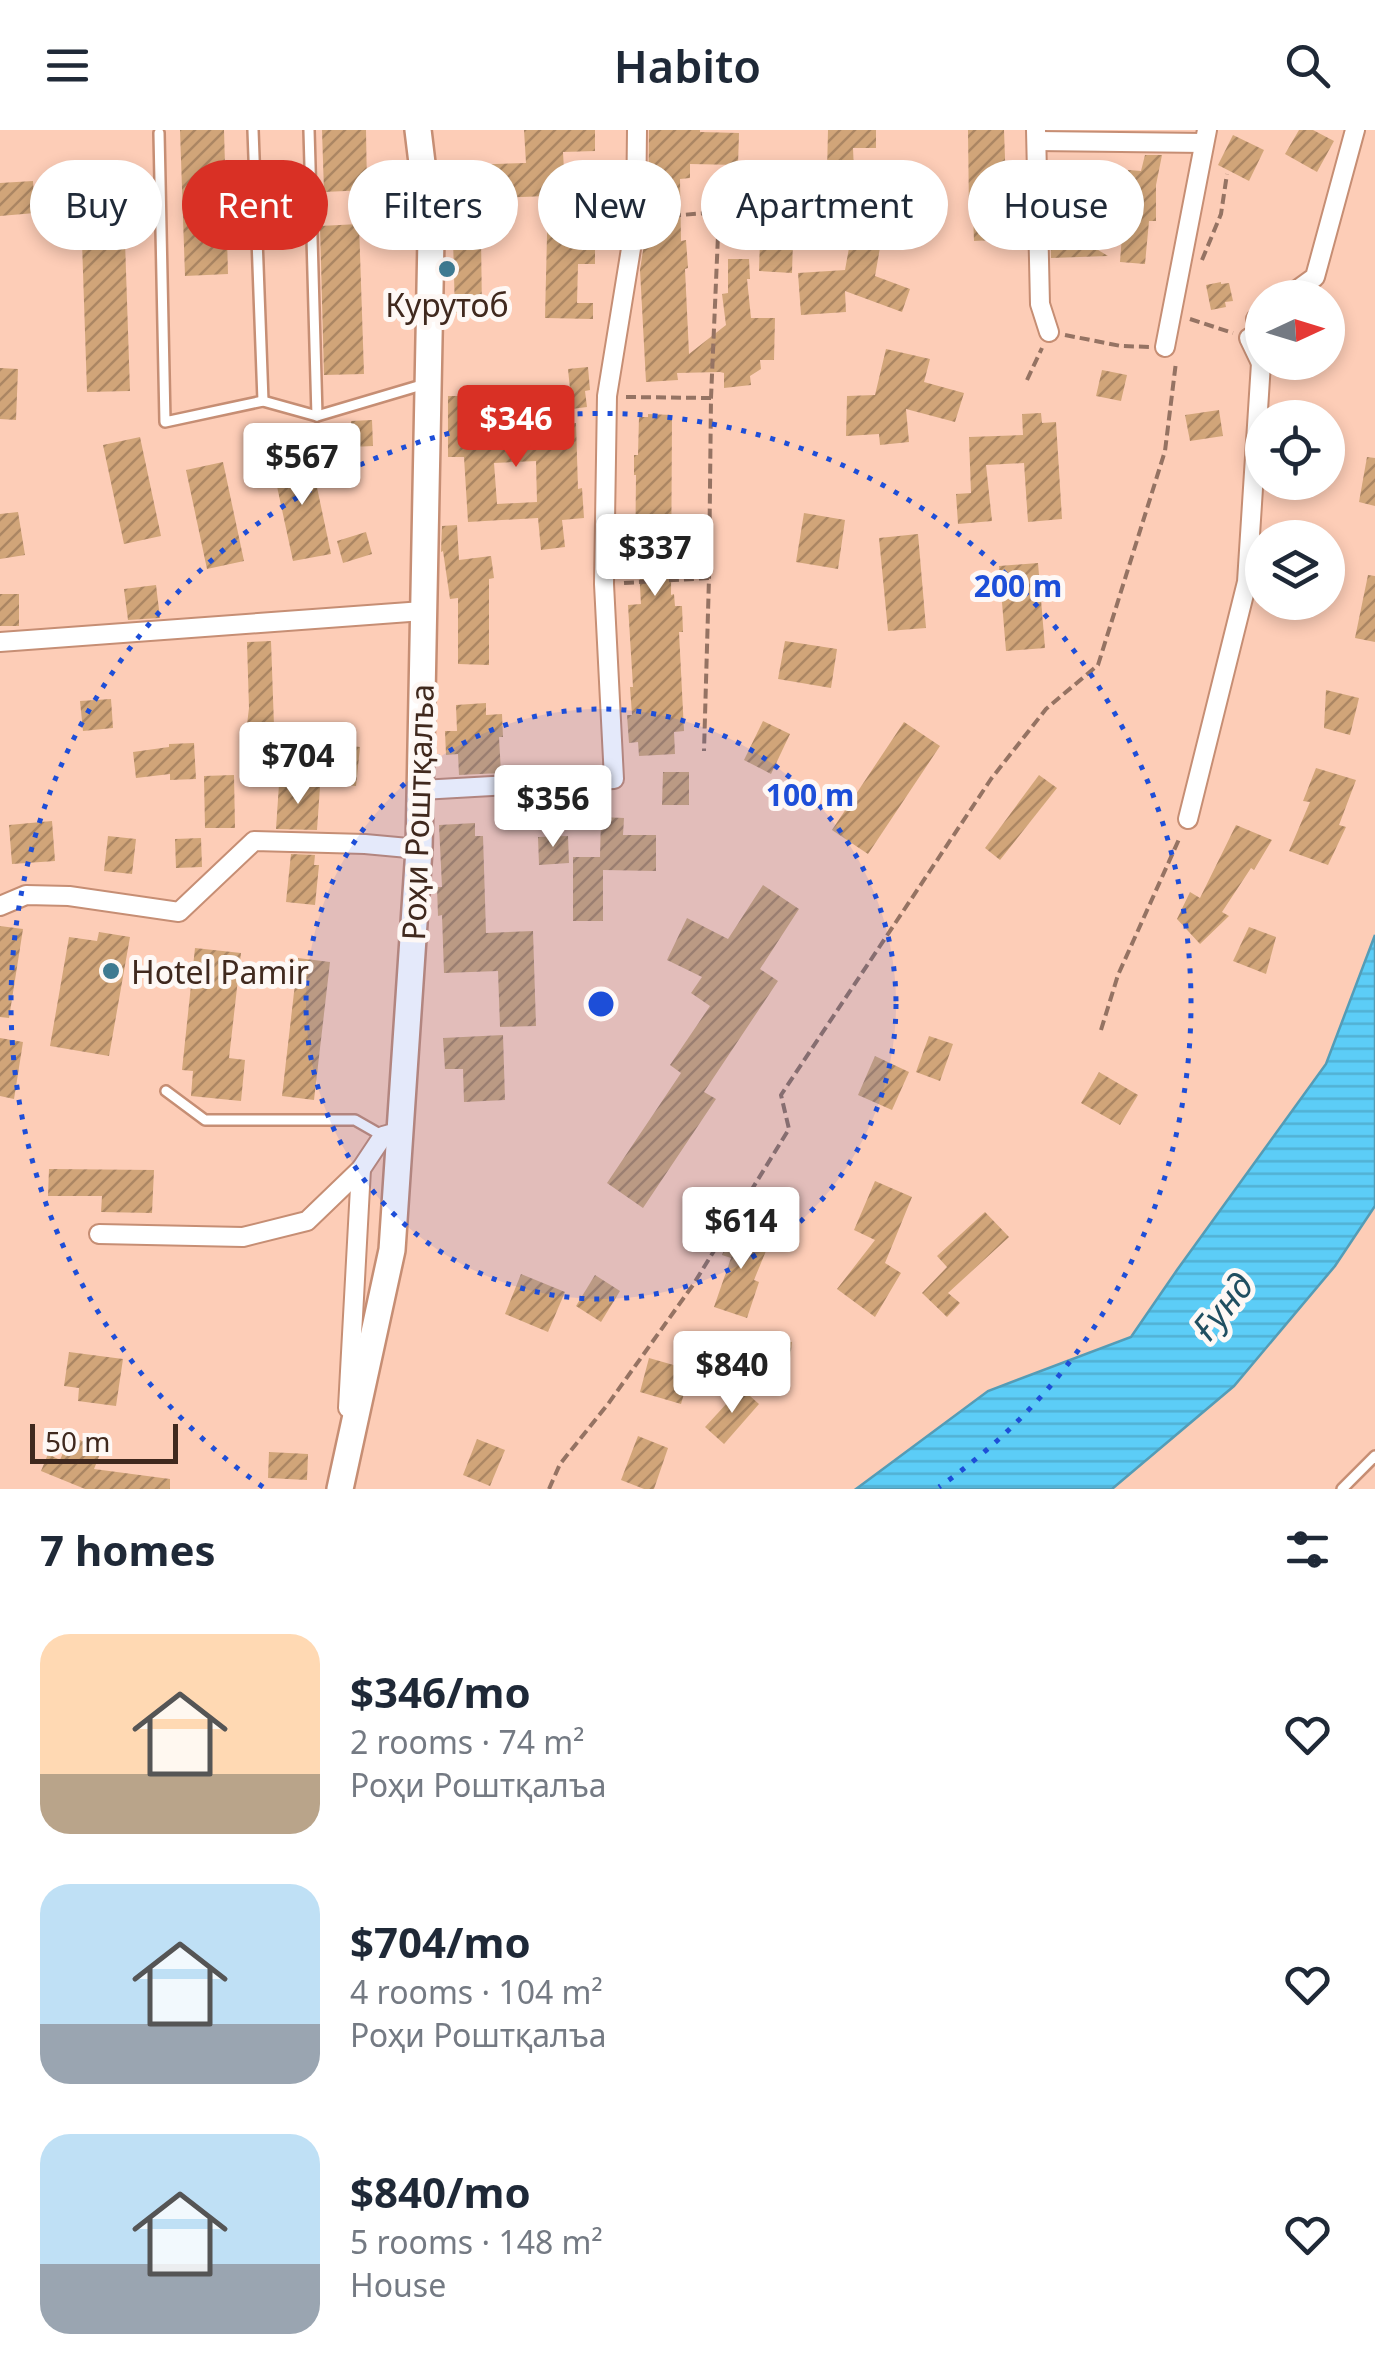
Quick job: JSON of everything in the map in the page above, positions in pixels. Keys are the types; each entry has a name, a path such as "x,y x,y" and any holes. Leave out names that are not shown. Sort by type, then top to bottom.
{"main road":[{"name":"Роҳи Роштқалъа","path":"341,1487 392,1250 392,1133 419,849 431,237 418,130"}],"street":[{"path":"636,130 636,160"},
{"path":"1311,280 1315,277 1355,130"},
{"path":"1049,332 1040,304 1036,136 1206,136 1171,347"},
{"path":"422,790 614,779 604,584 607,396 631,250"},
{"path":"1188,819 1247,582 1257,380"},
{"path":"0,642 423,612"},
{"path":"0,906 26,895 68,896 179,912 254,842 419,849"},
{"path":"100,1234 244,1237 307,1221 392,1133"},
{"path":"341,1487 361,1169"}],"lane":[{"path":"253,130 263,401"},
{"path":"309,130 317,416"},
{"path":"160,133 166,422 263,401 317,416 428,384"},
{"path":"166,1091 205,1120 355,1120 392,1133"},
{"path":"1342,1489 1375,1456"}],"path":[{"path":"681,215 719,212 704,752"},
{"path":"1190,319 1245,341"},
{"path":"1027,380 1049,332"},
{"path":"549,1489 560,1464 693,1285 789,1130 782,1096 980,796 1046,709 1098,665 1165,451 1171,347"},
{"path":"607,396 711,398"},
{"path":"604,584 710,578"},
{"path":"1101,1030 1118,975 1188,819"}],"water":[{"name":"Ғунд","path":"1375,935 1375,1206 1335,1266 1234,1386 1112,1489 856,1489 988,1391 1131,1337 1326,1064"}],"building":[{"path":"180,130 224,130 225,160 182,160 182,188"},
{"path":"322,130 366,130 366,160 348,160 348,191 328,192 328,160 323,160"},
{"path":"524,130 595,130 595,151 563,152 563,160 538,160 538,196 518,197 518,163 526,163"},
{"path":"649,130 739,133 738,160 701,160 701,164 690,164 690,178 681,179 681,160 649,160"},
{"path":"828,130 876,130 876,148 853,148 854,160 827,160"},
{"path":"968,130 1004,130 1005,160 968,160"},
{"path":"1299,130 1313,130 1334,141 1317,172 1285,154"},
{"path":"1233,135 1264,150 1249,181 1218,165"},
{"path":"1145,155 1162,155 1156,185 1156,221 1149,221 1145,264 1120,262 1121,250 1144,250"},
{"path":"30,181 30,213 0,216 0,183"},
{"path":"348,225 348,250 360,250 364,374 324,375 321,250 328,250 328,226"},
{"path":"686,240 689,354 726,325 722,294 728,293 728,259 749,259 751,318 775,318 774,360 760,360 761,369 750,376 751,385 724,388 724,373 720,372 677,373 678,380 646,382 640,270 643,250 681,250 681,241"},
{"path":"82,250 125,250 130,391 87,392"},
{"path":"184,250 227,250 228,274 185,276"},
{"path":"453,250 481,250 482,313 455,313"},
{"path":"547,250 595,250 595,264 578,264 577,303 593,303 593,319 545,318"},
{"path":"760,250 793,250 792,273 759,271"},
{"path":"849,250 880,250 875,276 910,289 902,312 845,291 846,312 801,315 798,273 845,270"},
{"path":"1051,250 1098,250 1108,256 1051,258"},
{"path":"1229,283 1233,301 1211,310 1206,285"},
{"path":"886,349 930,359 924,382 964,393 955,422 906,409 909,442 880,445 879,434 846,436 847,396 875,395"},
{"path":"588,367 587,407 572,409 568,369"},
{"path":"0,368 18,369 16,420 0,419"},
{"path":"1102,370 1127,375 1121,401 1096,396"},
{"path":"448,396 499,396 498,444 541,442 541,422 576,423 578,489 582,488 584,518 562,520 565,547 541,550 538,518 468,522 464,457 448,457","holes":["536,461 537,502 497,504 494,463"]},
{"path":"1219,410 1223,436 1190,441 1185,415"},
{"path":"1041,413 1042,423 1056,422 1062,519 1028,522 1024,463 986,465 992,521 958,524 956,494 971,493 969,437 1023,435 1022,414"},
{"path":"672,415 671,595 674,594 675,606 682,606 683,632 679,632 684,731 674,732 675,754 639,756 638,742 629,743 627,715 632,715 633,687 628,605 641,604 639,570 635,570 634,455 638,455 639,417"},
{"path":"372,420 373,446 352,447 351,421"},
{"path":"140,437 161,536 124,544 103,445"},
{"path":"310,454 331,554 293,561 272,463"},
{"path":"1367,457 1375,458 1375,506 1359,502"},
{"path":"223,462 244,561 207,569 186,470"},
{"path":"18,512 25,555 0,559 0,514"},
{"path":"804,513 845,520 838,569 796,562"},
{"path":"457,525 459,560 491,556 494,578 489,579 489,665 458,664 458,598 450,599 441,552 442,526"},
{"path":"366,532 372,554 343,563 337,541"},
{"path":"918,534 926,628 888,631 879,538"},
{"path":"1038,563 1045,648 1006,651 999,566"},
{"path":"1368,575 1375,576 1375,642 1355,638"},
{"path":"156,585 160,618 128,620 124,589"},
{"path":"0,594 19,594 19,626 0,626"},
{"path":"271,641 274,726 293,729 287,779 241,774 249,708 247,642"},
{"path":"785,641 837,649 831,688 778,679"},
{"path":"1326,690 1359,698 1350,735 1324,728"},
{"path":"111,699 113,728 83,731 80,701"},
{"path":"486,703 486,715 502,714 501,773 459,775 458,754 446,755 445,731 457,731 456,705"},
{"path":"763,721 790,734 771,774 744,760"},
{"path":"904,722 940,746 868,854 832,830"},
{"path":"194,743 196,779 170,780 170,774 136,778 133,752"},
{"path":"329,743 360,747 356,786 325,783"},
{"path":"1316,768 1356,780 1339,825 1346,827 1328,865 1289,851 1310,802 1303,801"},
{"path":"663,772 689,772 689,805 662,805"},
{"path":"234,775 235,828 205,828 204,776"},
{"path":"1039,775 1057,788 1000,860 985,848"},
{"path":"279,784 320,787 317,830 276,829"},
{"path":"601,817 624,818 623,835 656,835 656,871 603,870 603,921 573,921 573,857 600,857"},
{"path":"52,821 55,861 12,864 9,825"},
{"path":"475,823 475,836 483,836 486,933 533,931 536,1026 500,1027 498,971 444,973 437,887 442,887 439,825"},
{"path":"1236,825 1272,840 1222,912 1229,916 1200,944 1177,919 1190,892 1200,898"},
{"path":"108,836 136,839 132,874 104,871"},
{"path":"568,836 569,863 539,865 538,837"},
{"path":"201,838 202,867 176,868 175,839"},
{"path":"291,854 315,855 314,865 319,865 315,905 286,902"},
{"path":"763,885 799,909 760,969 778,981 704,1092 716,1099 643,1208 607,1183 681,1073 670,1065 710,1006 691,993 702,977 667,960 687,918 728,939"},
{"path":"0,926 23,929 9,1018 0,1017"},
{"path":"1249,927 1276,937 1266,974 1233,961"},
{"path":"99,932 130,937 109,1056 50,1046 69,937 97,941"},
{"path":"195,948 241,953 229,1058 245,1060 241,1101 191,1096 193,1071 182,1070"},
{"path":"298,958 330,962 314,1100 282,1096"},
{"path":"503,1035 505,1100 464,1102 463,1069 445,1069 443,1038"},
{"path":"929,1036 953,1044 940,1081 916,1072"},
{"path":"0,1038 23,1042 14,1099 0,1096"},
{"path":"875,1056 909,1072 892,1110 858,1095"},
{"path":"1099,1072 1138,1095 1120,1125 1081,1103"},
{"path":"49,1169 154,1170 152,1213 101,1212 102,1196 48,1196"},
{"path":"875,1181 912,1197 885,1263 901,1273 875,1317 837,1289 875,1240 854,1230"},
{"path":"985,1212 1009,1237 948,1293 960,1303 947,1317 922,1293 947,1267 937,1256"},
{"path":"733,1227 770,1241 754,1280 759,1282 747,1318 714,1307 731,1258 722,1255"},
{"path":"521,1274 565,1292 548,1332 505,1314"},
{"path":"595,1275 620,1291 601,1322 576,1306"},
{"path":"749,1337 792,1342 789,1367 747,1362"},
{"path":"69,1352 123,1359 116,1406 78,1401 79,1388 64,1386"},
{"path":"649,1358 691,1370 681,1404 640,1392"},
{"path":"741,1388 759,1404 724,1444 705,1427"},
{"path":"70,1436 102,1449 94,1469 170,1479 170,1489 85,1489 41,1471 48,1454 60,1460"},
{"path":"638,1436 668,1448 654,1489 621,1480"},
{"path":"477,1439 505,1450 490,1486 463,1475"},
{"path":"269,1452 308,1454 307,1480 268,1478"}],"place":[{"name":"Курутоб","path":"447,269"},
{"name":"Hotel Pamir","path":"111,971"}]}
